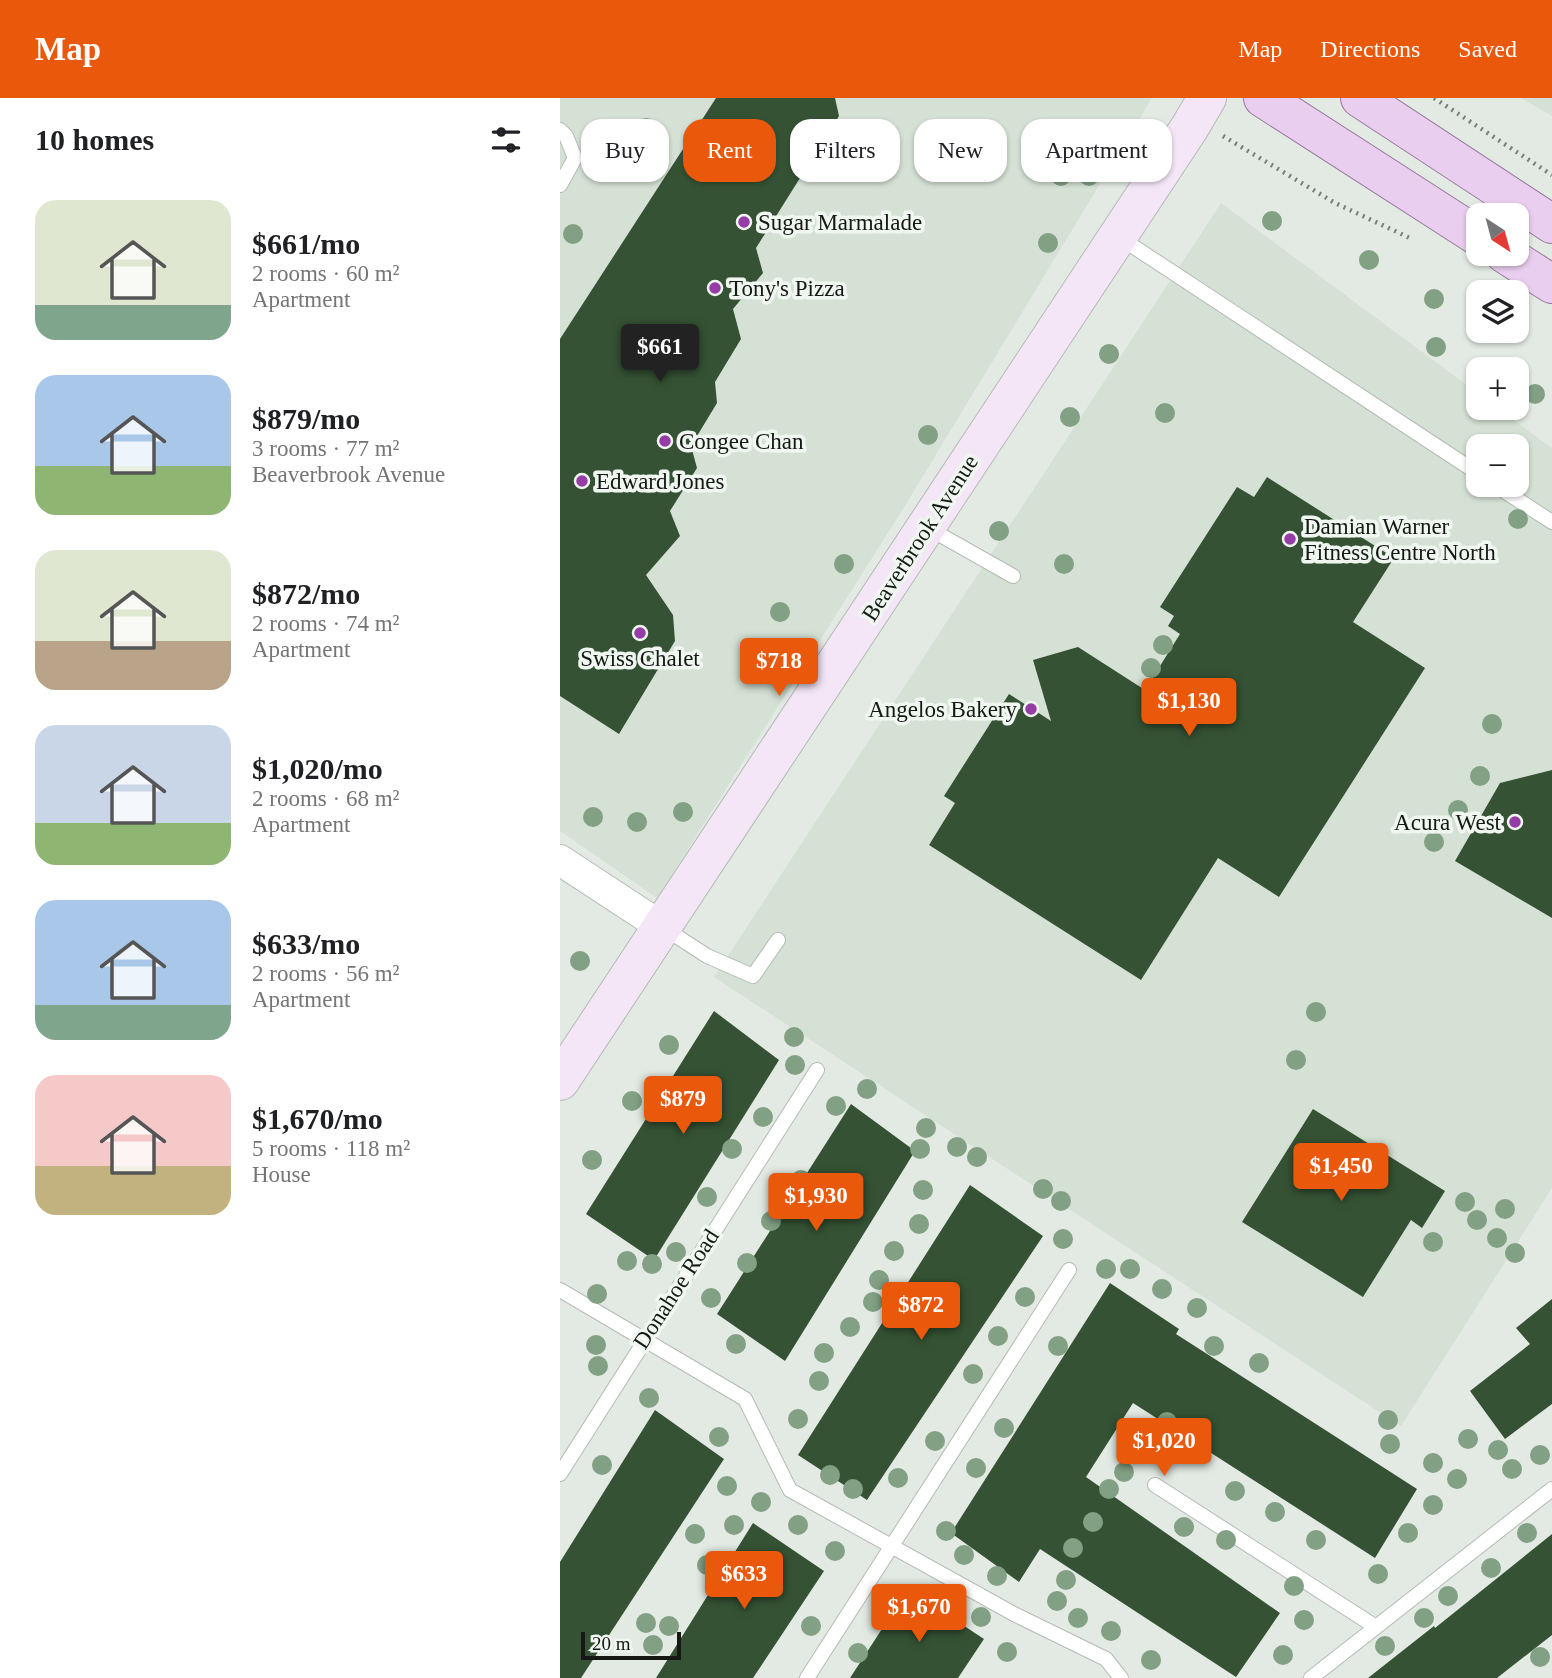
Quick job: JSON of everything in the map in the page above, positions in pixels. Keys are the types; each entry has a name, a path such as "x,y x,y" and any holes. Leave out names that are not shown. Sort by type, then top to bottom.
{"main road":[{"path":"1263,98 1466,229"},
{"path":"1360,98 1552,224"},
{"path":"1524,266 1552,284"}],"street":[{"name":"Beaverbrook Avenue","path":"560,1082 1201,109"},
{"path":"565,867 662,927"}],"lane":[{"path":"560,130 566,136 575,158 560,185"},
{"path":"1117,236 1466,465"},
{"path":"1513,497 1552,522"},
{"path":"927,527 1013,576"},
{"path":"662,927 707,956 753,976 778,940"},
{"name":"Donahoe Road","path":"560,1474 817,1070"},
{"path":"807,1678 1069,1270"},
{"path":"560,1290 745,1399 790,1490 1014,1614 1105,1659 1121,1678"},
{"path":"1155,1485 1376,1627"},
{"path":"1311,1678 1552,1489"}],"path":[{"path":"1434,98 1552,175"},
{"path":"1201,109 1263,158 1335,203 1417,242"}],"shaded area":[{"path":"560,98 1152,98 1139,119 1021,119 1021,182 1101,182 903,509 657,898 560,831"},
{"path":"1521,98 1552,98 1552,116"},
{"path":"1221,203 1466,384 1466,420 1514,420 1552,448 1552,1188 1401,1426 714,977"}],"building":[{"path":"716,98 835,98 839,116 837,119 790,119 790,182 798,182 756,248 763,273 733,309 741,339 715,382 717,403 691,446 697,468 670,511 680,536 646,575 673,615 675,641 619,734 560,696 560,339 662,182 669,182 669,171 683,149 683,182 776,182 776,119 702,119"},
{"path":"1267,477 1394,558 1353,622 1425,668 1279,897 1218,858 1141,980 929,845 955,803 944,796 1009,694 1051,721 1033,660 1078,647 1145,690 1180,634 1168,626 1174,616 1160,607 1237,487 1254,497"},
{"name":"Acura West","path":"1552,770 1552,918 1455,861 1500,783"},
{"path":"714,1011 779,1060 654,1260 586,1214"},
{"path":"851,1104 915,1151 785,1361 717,1314"},
{"path":"1313,1109 1445,1191 1422,1228 1411,1220 1363,1297 1242,1222"},
{"path":"970,1185 1043,1236 867,1500 798,1455"},
{"path":"1110,1283 1179,1329 1176,1334 1417,1489 1375,1558 1133,1403 1086,1477 1280,1613 1236,1677 1040,1549 1019,1582 951,1533"},
{"path":"1552,1299 1552,1404 1505,1439 1470,1391 1530,1344 1516,1328"},
{"path":"655,1410 724,1459 581,1678 560,1678 560,1562"},
{"path":"753,1523 824,1571 753,1678 656,1678"},
{"path":"1552,1534 1552,1635 1497,1678 1368,1678 1434,1626 1435,1628"},
{"path":"908,1589 984,1639 958,1678 850,1678"}],"place":[{"name":"Sugar Marmalade","path":"744,222"},
{"name":"Tony's Pizza","path":"715,288"},
{"name":"Congee Chan","path":"665,441"},
{"name":"Edward Jones","path":"582,481"},
{"name":"Damian Warner Fitness Centre North","path":"1290,539"},
{"name":"Swiss Chalet","path":"640,633"},
{"name":"Angelos Bakery","path":"1031,709"},
{"name":"Acura West","path":"1515,822"}]}
